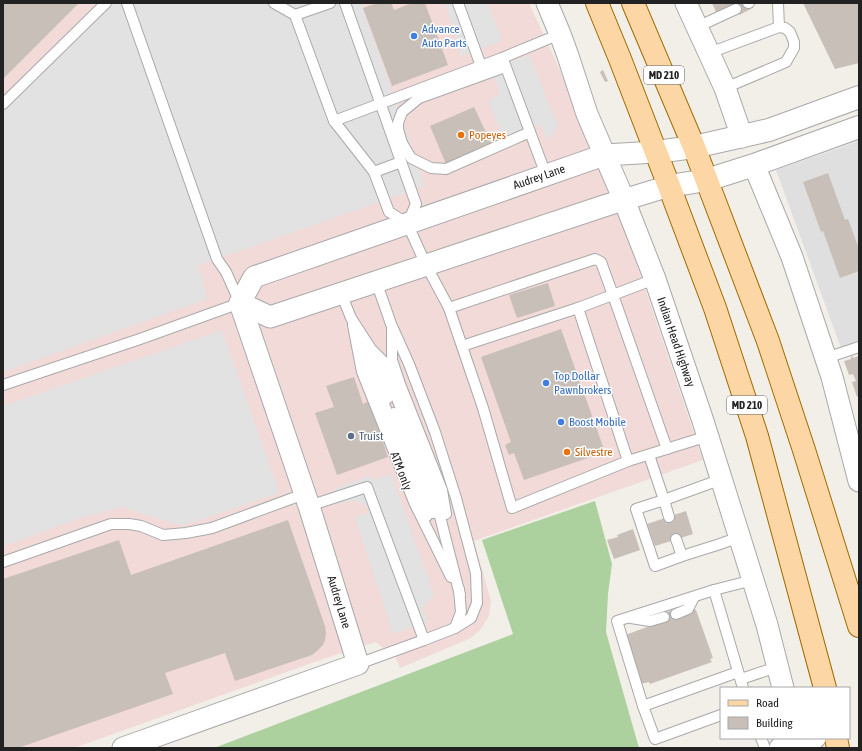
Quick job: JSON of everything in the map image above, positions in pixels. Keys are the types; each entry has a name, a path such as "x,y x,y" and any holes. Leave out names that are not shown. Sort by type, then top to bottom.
{"main road":[{"name":"MD 210","path":"596,3 620,59 670,186 715,308 757,436 824,687"},
{"name":"MD 210","path":"633,3 694,147 768,341 859,626"}],"street":[{"name":"Indian Head Highway","path":"547,3 568,56 587,114 624,200 655,279 740,536 767,625 783,687"},
{"path":"686,3 725,88 742,137"},
{"name":"Audrey Lane","path":"358,664 306,500 240,303 254,277 604,155 656,152 694,147 742,137 769,130 859,97"},
{"path":"240,303 270,316 624,200 670,186 707,180 754,165 859,127"},
{"path":"754,165 792,257 826,358 859,482"},
{"path":"123,748 358,664"}],"lane":[{"path":"3,104 106,3"},
{"path":"3,385 240,303 226,272 217,259 127,3"},
{"path":"274,3 296,14 334,121 374,172 389,212 407,223 426,265 449,308 483,408 512,508 628,461 708,436"},
{"path":"296,14 330,3"},
{"path":"345,3 416,204 407,223"},
{"path":"458,3 481,66"},
{"path":"778,3 779,26"},
{"path":"697,27 736,9"},
{"path":"709,53 779,26 790,32 794,42 794,48 786,62 725,88"},
{"path":"530,132 446,169 431,168 411,158 402,142 398,129 398,123 402,112 419,98 504,63 560,34"},
{"path":"334,121 481,66 504,63"},
{"path":"504,63 546,175"},
{"path":"374,172 401,162"},
{"path":"449,308 595,259 601,262 667,449"},
{"path":"462,346 578,308 655,279"},
{"path":"358,664 455,628 471,618 477,603 476,573 456,498 435,432 376,281"},
{"path":"341,293 420,499 460,595"},
{"path":"578,308 628,461"},
{"path":"351,318 371,349 385,363"},
{"path":"392,324 385,363 392,386 434,494 460,595"},
{"path":"392,324 392,360 442,490 460,595 461,612 455,628"},
{"path":"826,358 859,347"},
{"path":"371,349 386,393 428,496 460,595"},
{"path":"649,454 669,517"},
{"path":"722,479 636,509 656,566 740,536"},
{"path":"3,562 110,524 129,524 140,526 163,535 186,533 212,528 306,500 367,487 424,640"},
{"path":"676,539 682,556"},
{"path":"720,715 655,739 643,706 617,622 714,590 753,580"},
{"path":"714,590 741,680"},
{"path":"676,614 688,609 694,597"},
{"path":"628,618 650,622 664,617"},
{"path":"643,706 741,680 777,667"}],"shaded area":[{"path":"3,3 529,3 582,118 624,226 703,460 474,541 491,601 489,616 481,629 471,638 400,668 391,647 383,648 376,642 323,659 74,748 3,748"},
{"path":"112,3 361,3 425,186 198,265 207,299 3,372 3,112"},
{"path":"445,3 488,3 502,41 461,56"},
{"path":"529,55 558,126 548,141 540,124 504,139 488,101 499,93 491,69"},
{"path":"859,141 859,341 841,348 776,170"},
{"path":"222,330 279,493 182,526 122,507 78,519 3,546 3,406"},
{"path":"391,474 434,595 422,609 429,620 393,634 355,517 368,513 369,509 365,505 356,501 349,501 340,504 335,489 369,476 374,480"}],"green space":[{"path":"595,501 612,564 608,594 606,632 639,748 214,748 513,634 482,540"}],"building":[{"path":"3,3 79,3 3,79"},
{"path":"377,3 391,3 394,10 412,3 425,3 448,65 392,86 363,8"},
{"path":"712,3 748,3 751,9 739,15 734,4 716,12"},
{"path":"803,3 859,3 859,63 835,69"},
{"path":"603,70 608,81 605,82 600,72"},
{"name":"Popeyes","path":"474,107 492,145 446,164 430,126"},
{"path":"828,173 845,220 848,219 859,249 859,271 840,278 803,182"},
{"path":"548,283 555,306 517,318 509,295"},
{"path":"561,329 605,452 524,480 514,453 509,455 505,445 511,442 481,357"},
{"path":"853,356 853,358 859,356 859,396 857,397 852,382 856,381 853,374 849,375 844,361 851,359"},
{"path":"354,377 363,404 369,401 388,457 337,475 315,413 334,407 326,386"},
{"path":"686,511 693,534 655,546 647,524"},
{"path":"288,520 325,626 326,633 323,645 312,655 235,681 225,653 165,673 173,694 18,748 3,748 3,579 119,540 131,575"},
{"path":"633,529 640,550 614,559 607,540 618,537 617,535"},
{"path":"694,608 713,658 710,659 712,662 650,684 649,682 640,684 624,639 628,634 664,621 661,614 673,610 676,618 682,612"}],"place":[{"name":"Advance Auto Parts","path":"414,36"},
{"name":"Popeyes","path":"461,135"},
{"name":"Top Dollar Pawnbrokers","path":"546,383"},
{"name":"Boost Mobile","path":"561,422"},
{"name":"Truist","path":"351,436"},
{"name":"Silvestre","path":"567,452"}]}
